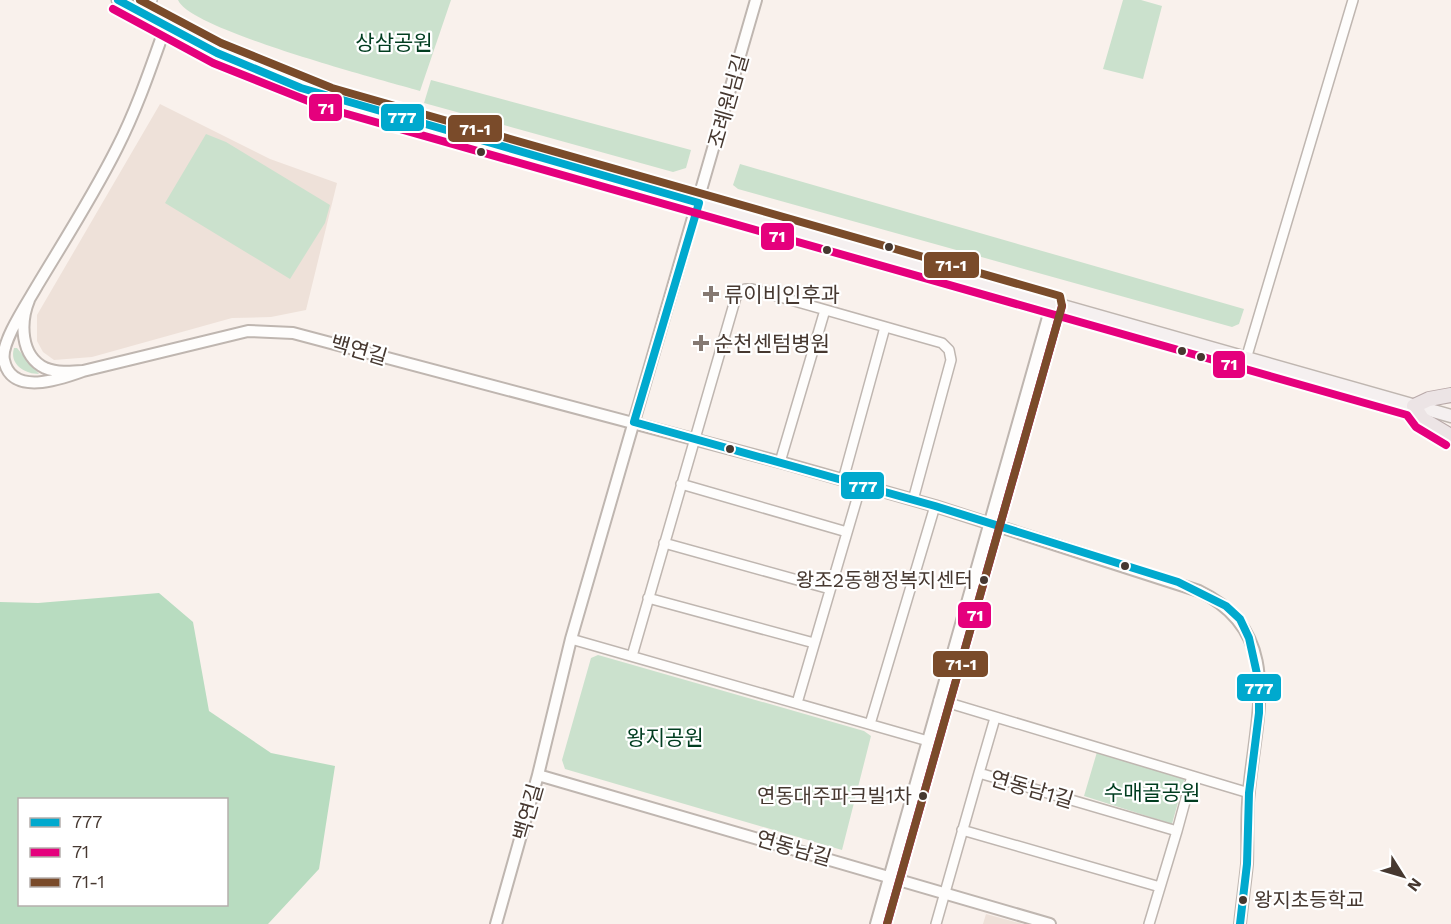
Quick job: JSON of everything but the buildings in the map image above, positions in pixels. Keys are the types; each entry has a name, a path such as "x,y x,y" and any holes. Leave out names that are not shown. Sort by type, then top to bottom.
{"main road":[{"path":"118,0 217,53 329,98 1451,416"},
{"path":"1414,406 1429,399 1451,394"},
{"path":"1414,406 1422,419 1451,436"}],"street":[{"path":"144,14 152,0"},
{"name":"조례원님길","path":"699,202 756,0"},
{"path":"1246,359 1353,0"},
{"name":"백연길","path":"166,26 132,118 117,148 29,300 4,349 6,366 16,376 34,383 61,380 83,371 222,336 269,330 313,337 400,363 634,422"},
{"name":"백연길","path":"496,924 538,776 571,639 699,202"},
{"path":"633,656 681,484 739,293 745,289 752,289 942,343 951,354 913,500"},
{"name":"백연길","path":"29,300 23,330 30,354 49,369 83,371"},
{"path":"876,924 1052,303"},
{"path":"780,462 825,310"},
{"path":"843,480 885,327"},
{"path":"634,422 934,506 1178,582 1218,600 1240,619 1253,646 1259,682 1259,712 1249,793 1246,864 1240,924"},
{"path":"681,484 847,532"},
{"path":"797,703 861,486"},
{"path":"870,724 934,506"},
{"path":"664,543 830,589"},
{"path":"648,598 814,643"},
{"path":"571,639 928,741"},
{"path":"939,700 1249,793"},
{"path":"979,773 994,718"},
{"name":"연동남1길","path":"936,924 979,773 1177,831"},
{"name":"연동남길","path":"538,776 1050,924"},
{"path":"1149,924 1192,776"},
{"path":"962,830 1160,887"}],"shaded area":[{"path":"160,104 270,159 337,183 306,310 271,317 232,318 92,357 54,360 43,352 37,341 37,315"},
{"path":"986,914 1023,924 983,924"}],"green space":[{"name":"상삼공원","path":"178,0 451,0 420,91 250,39 190,12"},
{"path":"1123,0 1141,0 1162,6 1143,79 1103,69"},
{"path":"431,80 691,150 686,168 673,172 424,103"},
{"path":"206,134 226,142 330,205 325,223 290,279 165,203"},
{"path":"740,164 1244,309 1239,324 1232,327 738,189 733,185"},
{"path":"14,348 17,348 39,374 33,374 19,367 14,359"},
{"path":"159,593 193,622 209,711 271,753 335,766 319,869 268,924 0,924 0,602 38,603"},
{"name":"왕지공원","path":"598,655 864,731 871,736 842,850 565,769 562,760 591,658"},
{"name":"수매골공원","path":"1097,752 1185,777 1172,824 1084,796"}],"transit line":[{"name":"777","path":"118,0 217,53 301,88 699,203"},
{"name":"71-1","path":"140,0 221,43 332,88 1060,296 1062,306 887,924"},
{"name":"71","path":"113,9 213,63 326,108 1407,415 1416,427 1446,445"},
{"name":"777","path":"634,422 699,203"},
{"name":"71","path":"887,924 1062,306"},
{"name":"777","path":"634,422 935,506 1178,582 1226,606 1240,619 1249,638 1259,683 1259,713 1249,793 1247,864 1240,924"}],"place":[{"name":"류이비인후과","path":"711,294"},
{"name":"순천센텀병원","path":"701,343"},
{"name":"왕조2동행정복지센터","path":"984,580"},
{"name":"연동대주파크빌1차","path":"923,796"},
{"name":"왕지초등학교","path":"1243,900"}]}
